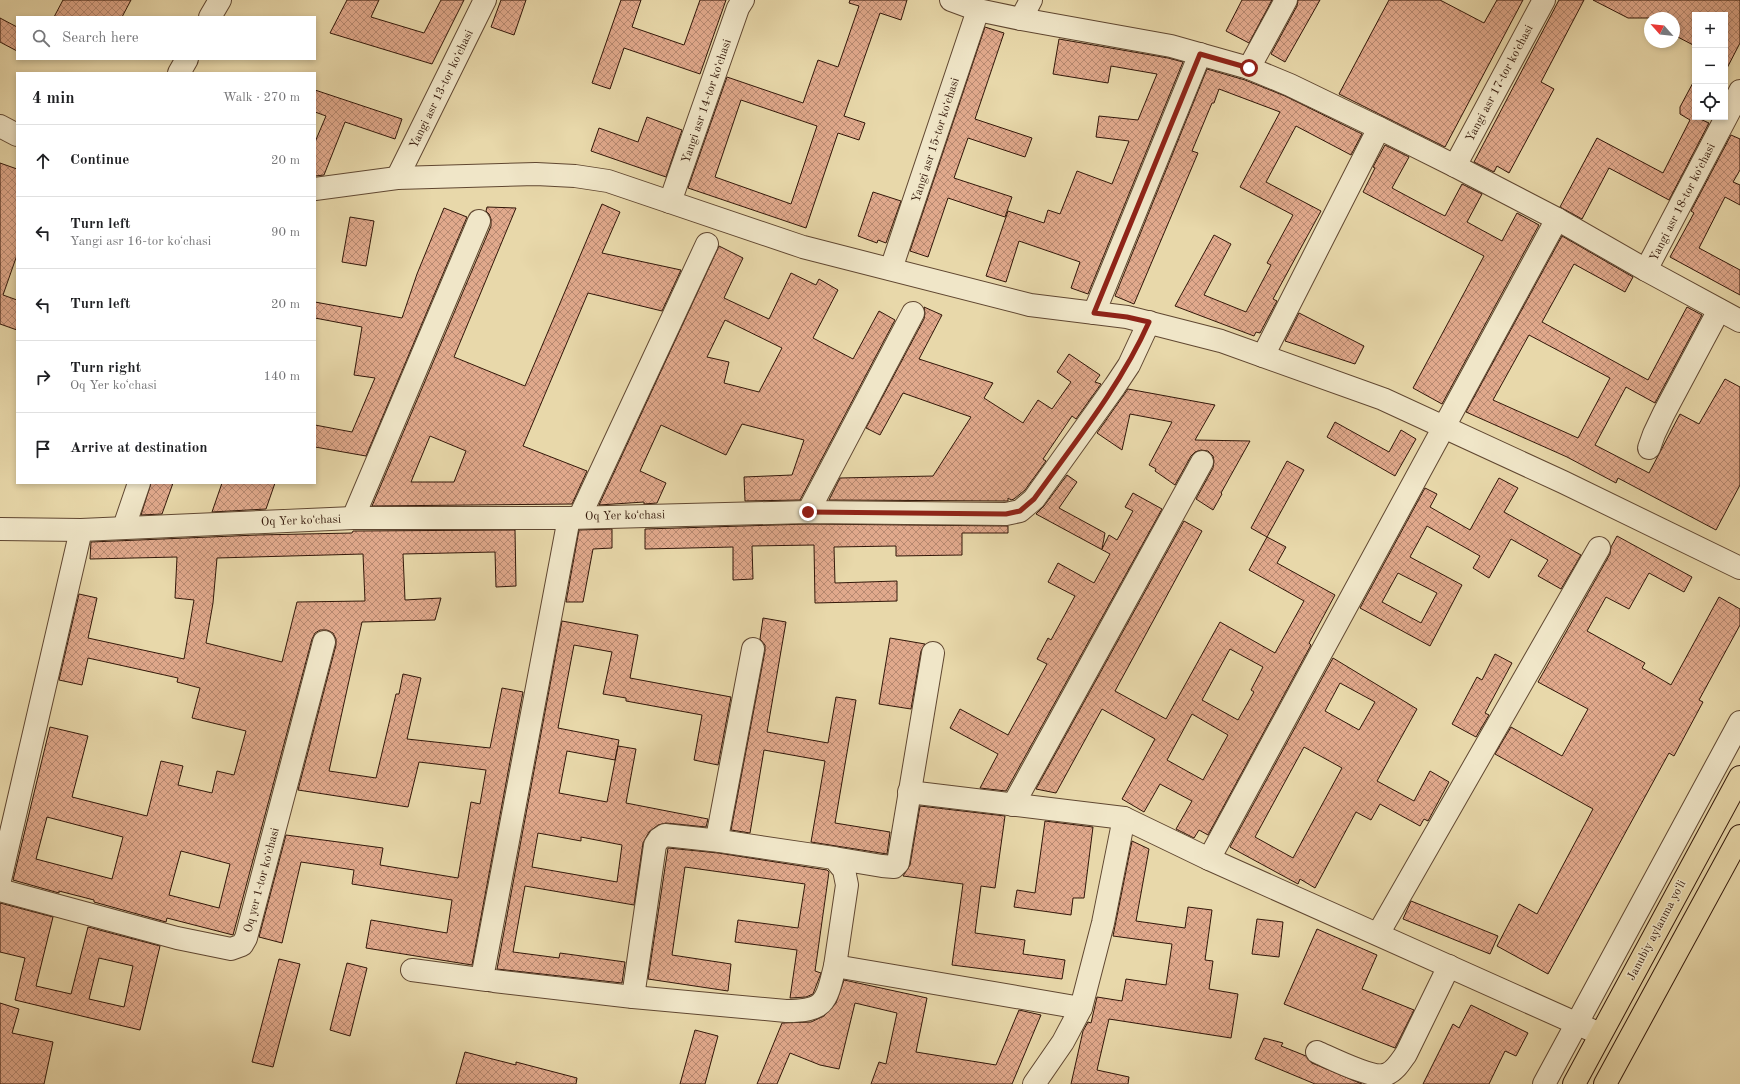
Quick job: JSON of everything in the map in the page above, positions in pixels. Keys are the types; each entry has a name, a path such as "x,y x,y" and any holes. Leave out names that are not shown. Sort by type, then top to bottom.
{"highway":[{"name":"Janubiy aylanma yoʻli","path":"1574,1084 1740,777"},
{"path":"1605,1084 1740,836"}],"street":[{"path":"211,16 220,0"},
{"name":"Yangi asr 13-tor koʻchasi","path":"396,178 484,0"},
{"name":"Yangi asr 14-tor koʻchasi","path":"670,202 738,8 743,0"},
{"path":"951,0 978,10 1021,19 1171,46 1249,68 1379,128 1455,166 1557,219 1646,270 1740,321"},
{"path":"1021,19 1031,0"},
{"path":"1249,68 1286,0"},
{"name":"Yangi asr 17-tor koʻchasi","path":"1455,166 1544,0"},
{"name":"Yangi asr 15-tor koʻchasi","path":"891,269 978,10"},
{"path":"1094,313 1200,54"},
{"path":"180,72 186,60"},
{"name":"Yangi asr 18-tor koʻchasi","path":"1646,270 1740,91"},
{"path":"0,126 16,134"},
{"path":"1263,356 1379,128"},
{"path":"316,189 396,178 536,174 576,176 608,181 803,247 1030,305 1127,317 1221,341 1383,399 1563,482 1740,568"},
{"path":"1209,859 1557,219"},
{"path":"353,518 479,220"},
{"path":"487,980 483,973 575,517 707,244"},
{"path":"1650,448 1654,434 1664,413 1719,310"},
{"path":"808,512 913,313"},
{"name":"Oq Yer koʻchasi","path":"0,529 81,530 353,518 575,517 808,512 1006,514 1020,511 1034,499 1115,386 1128,365 1149,322"},
{"path":"1013,805 1202,462"},
{"path":"124,527 139,484"},
{"path":"0,880 81,530"},
{"path":"1378,934 1599,548"},
{"name":"Oq yer 1-tor koʻchasi","path":"0,890 177,938 231,949 242,945 246,938 324,642"},
{"path":"720,841 718,833 752,649"},
{"path":"633,997 655,845 659,839 665,835 720,841 882,866 894,866 898,863 902,850 909,792 933,653"},
{"path":"1547,1083 1577,1024 1740,722"},
{"path":"909,792 1124,818 1209,859 1600,1034"},
{"path":"1700,796 1723,808"},
{"path":"1034,1084 1063,1042 1082,1008 1103,923 1124,818"},
{"path":"1671,849 1694,862"},
{"path":"412,970 633,997 786,1011 807,1011 818,1006 825,998 830,988 835,966 847,884 844,870 834,858"},
{"path":"835,966 1082,1008"},
{"path":"1317,1052 1374,1076 1387,1074 1398,1066 1406,1054 1449,966"}],"building":[{"path":"63,0 131,0 123,16 55,16"},
{"path":"347,0 379,0 371,17 424,33 441,0 464,0 432,64 330,33"},
{"path":"501,0 526,0 514,35 491,27"},
{"path":"621,0 641,0 632,27 684,45 700,0 726,0 700,74 624,48 610,89 592,83"},
{"path":"850,0 907,0 901,20 880,13 844,116 865,123 859,140 838,133 806,228 688,188 727,77 803,103 818,60 838,67 859,6 849,3","holes":["741,100 817,126 791,204 715,177"]},
{"path":"1242,0 1272,0 1249,43 1226,31"},
{"path":"1298,0 1320,0 1285,62 1271,54 1297,6"},
{"path":"1389,0 1440,0 1484,23 1497,0 1523,0 1445,147 1339,94"},
{"path":"1559,0 1584,0 1541,82 1554,89 1509,173 1497,166 1494,172 1474,162"},
{"path":"1593,0 1740,0 1740,43 1728,66 1728,12 1692,12 1692,44 1680,38 1680,12 1644,12 1644,18 1628,18"},
{"path":"0,18 16,26 16,50 0,42"},
{"path":"985,27 1004,33 975,119 1032,138 1025,157 968,138 954,178 1012,197 1005,217 948,198 928,257 910,251"},
{"path":"1059,39 1183,62 1088,294 1071,288 1080,262 1019,241 1006,282 986,276 1008,211 1044,223 1048,210 1060,214 1077,171 1112,184 1129,141 1096,137 1099,116 1138,120 1157,74 1111,66 1108,83 1053,74"},
{"path":"1207,69 1245,80 1285,96 1362,134 1351,155 1296,126 1266,182 1321,211 1273,299 1277,301 1260,333 1256,332 1254,336 1175,306 1214,235 1231,244 1204,295 1246,312 1271,265 1267,263 1293,215 1240,187 1280,112 1219,89 1192,151 1198,153 1134,304 1115,296"},
{"path":"1692,85 1692,120 1702,120 1709,123 1669,200 1609,168 1582,219 1560,207 1597,138 1663,173 1690,120 1680,114 1680,107"},
{"path":"316,90 402,119 395,139 345,122 324,175 316,176 316,140 326,116 316,112"},
{"path":"647,117 682,130 666,177 591,151 599,128 638,142"},
{"path":"1731,135 1740,139 1740,170 1733,182 1740,185 1740,205 1725,197 1699,248 1740,270 1740,295 1670,257 1694,213 1691,211"},
{"path":"1385,145 1409,157 1392,188 1433,210 1445,216 1462,184 1482,194 1467,222 1502,241 1517,213 1539,225 1442,404 1413,388 1484,256 1363,192 1375,168 1373,167"},
{"path":"0,163 16,169 16,258 3,295 16,300 16,330 0,324"},
{"path":"873,192 901,201 886,243 878,240 877,243 858,236"},
{"path":"602,204 620,212 602,253 681,270 662,311 588,293 523,446 587,471 572,504 372,506 491,226 491,219 486,211 487,207 516,208 454,357 525,386","holes":["430,436 466,451 454,482 411,482"]},
{"path":"444,208 467,217 366,456 316,447 316,425 352,432 375,378 354,375 362,327 316,318 316,302 402,318 417,274"},
{"path":"350,217 374,221 366,266 342,262"},
{"path":"1562,236 1633,277 1625,292 1574,264 1542,322 1648,380 1687,307 1702,315 1655,403 1626,387 1595,445 1649,473 1680,414 1699,424 1725,379 1740,387 1740,485 1716,530 1618,478 1616,483 1567,457 1466,412","holes":["1529,335 1610,378 1578,438 1493,400"]},
{"path":"719,246 743,258 724,298 769,319 791,273 816,285 819,279 838,290 813,338 853,359 879,311 895,320 800,500 745,501 744,477 792,475 804,440 742,424 726,455 661,425 640,471 666,483 657,503 644,504 644,502 599,505","holes":["725,320 782,348 759,392 724,383 729,362 707,357"]},
{"path":"924,307 942,315 919,359 993,383 984,398 1023,423 1038,400 1052,409 1071,382 1057,372 1069,354 1100,375 1095,382 1101,384 1076,419 1072,416 1043,459 1046,461 1025,490 1014,499 1011,500 1008,498 1008,501 829,500 840,478 933,476 971,417 903,393 880,435 866,428 924,319"},
{"path":"1299,313 1364,346 1355,364 1285,341"},
{"path":"1128,389 1215,405 1195,440 1250,441 1213,510 1196,499 1213,468 1213,456 1208,451 1201,450 1195,452 1191,456 1175,485 1149,465 1172,422 1130,414 1122,450 1097,433"},
{"path":"1335,422 1389,452 1401,430 1416,439 1395,476 1327,437"},
{"path":"1287,461 1304,470 1267,537 1251,528"},
{"path":"1067,475 1077,482 1059,508 1105,533 1102,549 1109,535 1117,540 1133,511 1125,507 1133,493 1162,509 1006,791 980,788 998,754 950,728 960,709 1008,735 1047,664 1037,659 1048,638 1051,640 1075,596 1048,582 1058,563 1094,583 1110,554 1036,514 1044,506"},
{"path":"1499,478 1518,488 1504,512 1581,555 1561,589 1538,576 1548,560 1511,539 1489,578 1473,568 1480,556 1427,526 1410,557 1462,585 1430,646 1360,608 1425,488 1437,494 1430,507 1470,530","holes":["1398,573 1437,593 1421,623 1382,602"]},
{"path":"151,484 173,484 162,514 141,515"},
{"path":"222,484 275,484 266,509 212,512"},
{"path":"1184,521 1202,531 1115,691 1166,719 1220,622 1275,653 1304,601 1249,570 1267,537 1286,547 1277,563 1335,595 1309,643 1311,645 1208,835 1199,830 1194,838 1176,829 1192,801 1160,784 1144,812 1122,799 1155,739 1102,709 1056,793 1036,789","holes":["1230,649 1263,667 1251,690 1254,692 1238,720 1202,700","1192,714 1228,735 1203,780 1167,760"]},
{"path":"808,524 1008,526 1008,533 962,533 962,555 896,556 896,546 834,547 835,583 897,581 897,601 815,603 814,545 752,546 753,579 733,580 733,547 645,549 645,529"},
{"path":"612,529 612,548 593,549 583,602 566,602 579,530"},
{"path":"515,530 516,586 496,587 495,552 403,554 405,600 441,598 435,620 362,622 329,771 376,778 396,694 399,694 403,674 421,678 407,739 490,748 502,688 523,692 472,965 366,948 371,920 447,933 452,900 352,884 354,870 301,862 282,943 259,937 286,835 383,848 380,865 458,878 471,802 480,804 486,770 419,762 408,807 298,790 336,645 336,639 333,633 327,630 320,630 315,633 312,639 233,935 167,918 166,922 94,902 94,900 59,891 59,893 13,880 50,727 88,736 72,797 147,816 161,761 183,766 178,785 212,793 217,771 234,775 246,731 192,718 200,688 177,682 178,678 88,658 82,685 59,680 79,594 97,598 88,638 184,659 194,600 175,598 177,557 90,559 91,542 257,535 352,533 353,531","holes":["363,554 365,601 297,602 282,662 206,643 213,603 217,558","47,817 123,837 112,879 36,859","181,851 230,864 219,908 169,895"]},
{"path":"1617,536 1692,577 1684,592 1649,573 1629,609 1606,597 1587,631 1645,663 1642,668 1671,685 1719,597 1740,609 1740,625 1699,700 1703,702 1674,756 1669,753 1548,974 1497,946 1519,904 1537,914 1593,809 1495,754 1511,727 1562,756 1588,709 1538,682 1610,554 1611,547"},
{"path":"763,618 786,622 767,732 828,743 836,697 856,700 835,823 890,832 887,854 811,842 825,761 764,750 750,833 731,830 765,651 765,645 760,639"},
{"path":"562,621 638,635 630,678 731,697 718,765 694,760 702,715 626,701 626,698 603,694 612,652 574,645 558,728 619,740 615,760 567,751 559,793 607,802 618,746 636,749 626,803 708,819 706,827 666,823 658,825 649,832 643,843 634,905 525,886 513,952 559,958 560,953 625,962 622,983 497,969","holes":["538,833 581,841 581,837 622,845 617,882 532,867"]},
{"path":"890,638 925,644 921,651 911,709 879,704"},
{"path":"1495,654 1512,663 1485,713 1489,715 1476,737 1452,724 1477,677 1482,680"},
{"path":"1333,658 1417,709 1377,781 1414,801 1430,771 1449,782 1428,821 1424,819 1420,826 1380,804 1371,820 1356,812 1315,888 1300,879 1298,884 1230,847","holes":["1340,683 1375,702 1359,730 1325,711","1304,747 1342,768 1293,858 1255,837"]},
{"path":"920,806 1005,816 995,888 981,886 975,933 1025,940 1023,954 1065,960 1062,979 952,965 963,884 903,876 910,865"},
{"path":"1045,821 1093,827 1084,898 1073,898 1071,915 1014,907 1017,890 1035,893"},
{"path":"1132,841 1149,849 1136,921 1185,928 1188,907 1212,910 1205,960 1213,961 1209,989 1238,994 1231,1038 1109,1019 1097,1070 1129,1077 1128,1084 1071,1084 1083,1031 1088,1022 1091,1023 1097,997 1122,1001 1126,979 1166,985 1172,944 1113,936"},
{"path":"668,848 718,853 827,870 829,872 815,971 821,973 813,994 806,997 790,998 797,950 735,942 738,920 798,928 805,884 685,867 672,955 731,964 728,991 648,979"},
{"path":"1411,901 1498,936 1490,954 1403,919"},
{"path":"0,903 53,917 36,986 71,994 88,927 160,946 140,1030 15,1000 25,958 0,952","holes":["99,958 133,966 124,1007 89,999"]},
{"path":"1257,919 1283,922 1279,957 1252,954"},
{"path":"1317,929 1377,955 1362,989 1414,1010 1395,1048 1284,1004"},
{"path":"279,959 300,964 273,1067 252,1062"},
{"path":"347,963 367,968 350,1036 330,1030"},
{"path":"844,980 927,998 916,1052 996,1065 1019,1010 1041,1015 1012,1084 871,1084 879,1062 886,1064 897,1013 855,1003 839,1069 820,1065 790,1053 777,1084 757,1084 782,1023 811,1022 824,1016 836,1003"},
{"path":"0,1003 19,1009 12,1033 53,1042 44,1084 0,1084"},
{"path":"1471,1005 1528,1033 1516,1056 1505,1051 1489,1084 1423,1084 1453,1024 1459,1028"},
{"path":"695,1030 718,1036 705,1084 680,1084"},
{"path":"1264,1038 1283,1043 1281,1046 1306,1056 1312,1063 1362,1084 1315,1084 1255,1059"},
{"path":"465,1052 516,1065 516,1062 577,1078 576,1084 456,1084"}],"route":[{"path":"808,512 1006,514 1020,511 1034,499 1115,386 1128,365 1149,322 1127,317 1094,313 1200,54 1249,68"}]}
